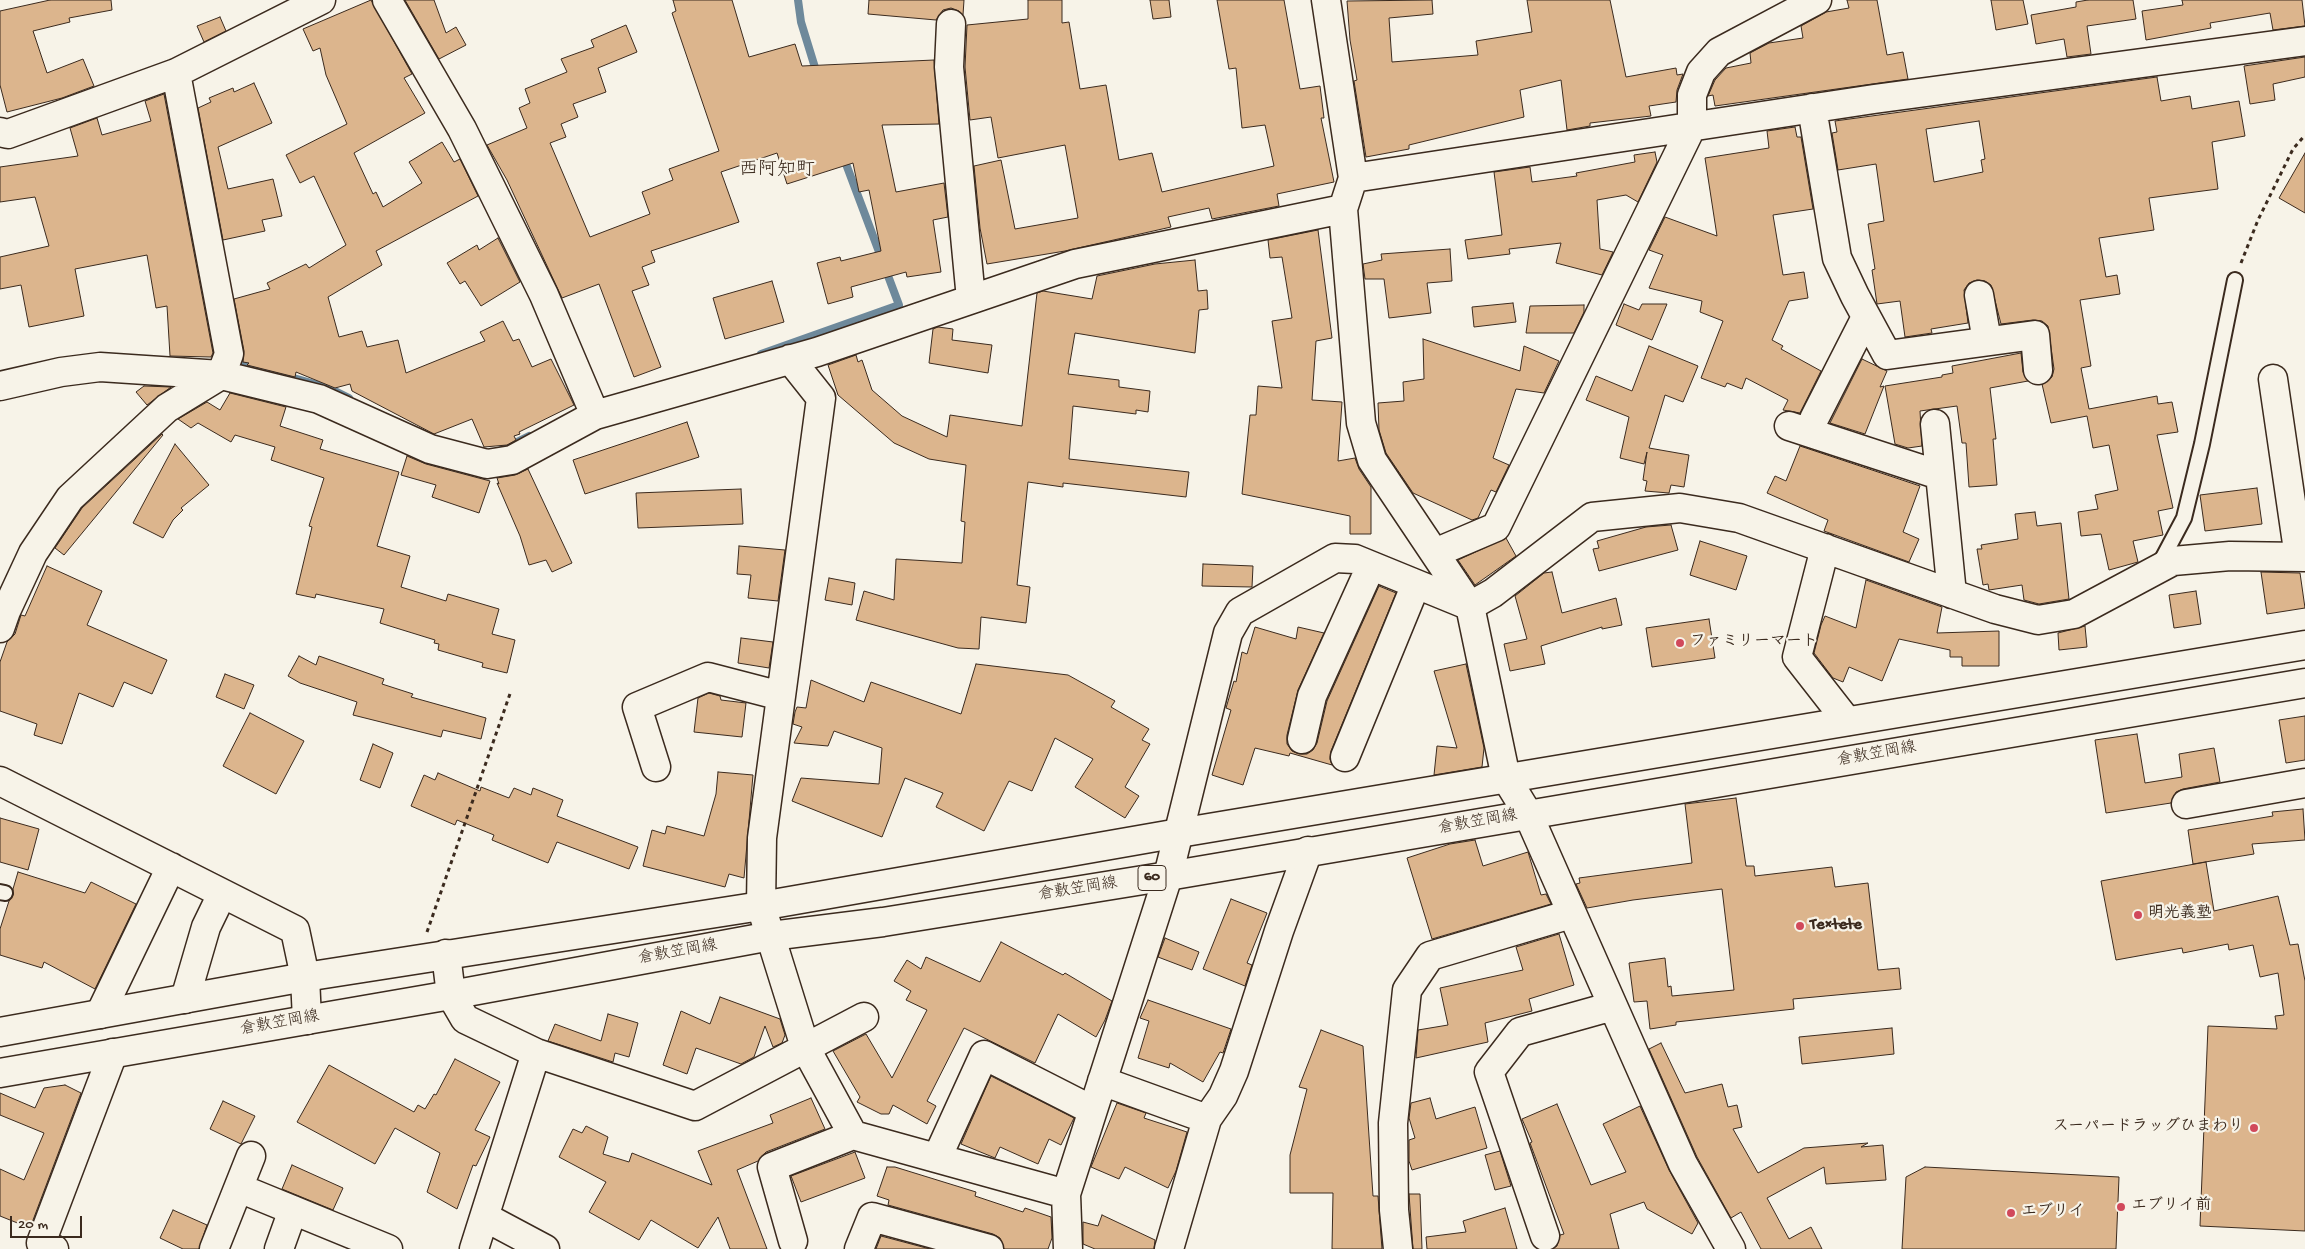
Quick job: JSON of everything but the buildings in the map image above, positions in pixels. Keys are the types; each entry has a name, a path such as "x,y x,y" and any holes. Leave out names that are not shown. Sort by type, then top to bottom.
{"street":[{"path":"0,132 8,134 176,73 321,0"},
{"path":"387,0 462,129 544,295 595,415"},
{"path":"1326,0 1353,178 1343,209 1360,423 1372,460 1470,606 1506,778 1528,814 1683,1164 1726,1247"},
{"path":"1435,553 1496,527 1692,126 1692,95 1701,72 1719,52 1817,0"},
{"path":"951,24 949,67 971,299"},
{"path":"1353,178 1812,108 2305,42"},
{"path":"0,628 33,553 70,498 167,408 221,375 229,354 176,73"},
{"path":"1812,108 1837,258 1887,355 2035,334 2038,370"},
{"path":"0,386 61,372 100,368 221,375 319,399 430,448 487,464 512,460 595,415 790,358 1076,264 1343,209"},
{"path":"1979,295 1987,341"},
{"path":"1866,317 1802,422 1939,475"},
{"path":"790,358 822,398 762,838 761,906 805,1048 854,1135"},
{"path":"1470,606 1493,593 1592,517 1680,508 1739,518 1995,609 2038,620 2074,614 2173,561 2230,556 2302,557 2273,379"},
{"path":"1934,424 1952,594"},
{"path":"1825,548 1797,657 1847,722"},
{"path":"1068,1249 1066,1194 1168,876 1228,633 1240,612 1335,558 1355,559 1470,606"},
{"path":"1302,739 1312,696 1371,566"},
{"path":"1345,757 1416,584"},
{"name":"倉敷笠岡線","path":"0,1032 418,958 761,906 1178,833 2305,645"},
{"path":"656,767 637,707 708,677 781,696"},
{"name":"倉敷笠岡線","path":"0,1073 451,995 771,936 884,922 1168,876 2305,683"},
{"path":"0,781 295,930 305,977 307,1020"},
{"path":"2186,804 2305,783"},
{"path":"1169,1249 1207,1119 1223,1096 1234,1071 1279,931 1308,852"},
{"path":"100,1014 170,867"},
{"path":"185,999 206,927 222,894"},
{"path":"1398,1249 1394,1210 1393,1124 1407,990 1430,956 1571,914"},
{"path":"446,954 451,995 465,1020 536,1053 695,1106 864,1017"},
{"path":"1545,1236 1489,1072 1520,1032 1613,1006"},
{"path":"54,1249 41,1243 113,1053"},
{"path":"474,1249 536,1053"},
{"path":"937,1158 984,1055 1092,1110"},
{"path":"1102,1081 1207,1119"},
{"path":"792,1242 772,1167 854,1135 1066,1194"},
{"path":"214,1249 251,1156"},
{"path":"239,1188 388,1249"},
{"path":"279,1249 293,1210"},
{"path":"485,1217 545,1249"},
{"path":"859,1249 872,1217 990,1249"}],"lane":[{"path":"2156,570 2184,518 2202,444 2235,280"}],"path":[{"path":"2235,280 2258,220 2293,149 2305,135"},
{"path":"418,958 512,691"}],"waterway":[{"path":"798,0 801,22 817,74"},
{"path":"761,354 899,305 843,156"},
{"path":"231,365 244,364 329,388 349,398"},
{"path":"499,451 529,436"}],"place":[{"name":"ファミリーマート","path":"1680,643"},
{"name":"明光義塾","path":"2138,915"},
{"name":"Te×tete","path":"1800,926"},
{"name":"スーパードラッグひまわり","path":"2254,1128"},
{"name":"エブリイ前","path":"2121,1207"},
{"name":"エブリイ","path":"2011,1213"}],"district":[{"name":"西阿知町","path":"777,171"}]}
